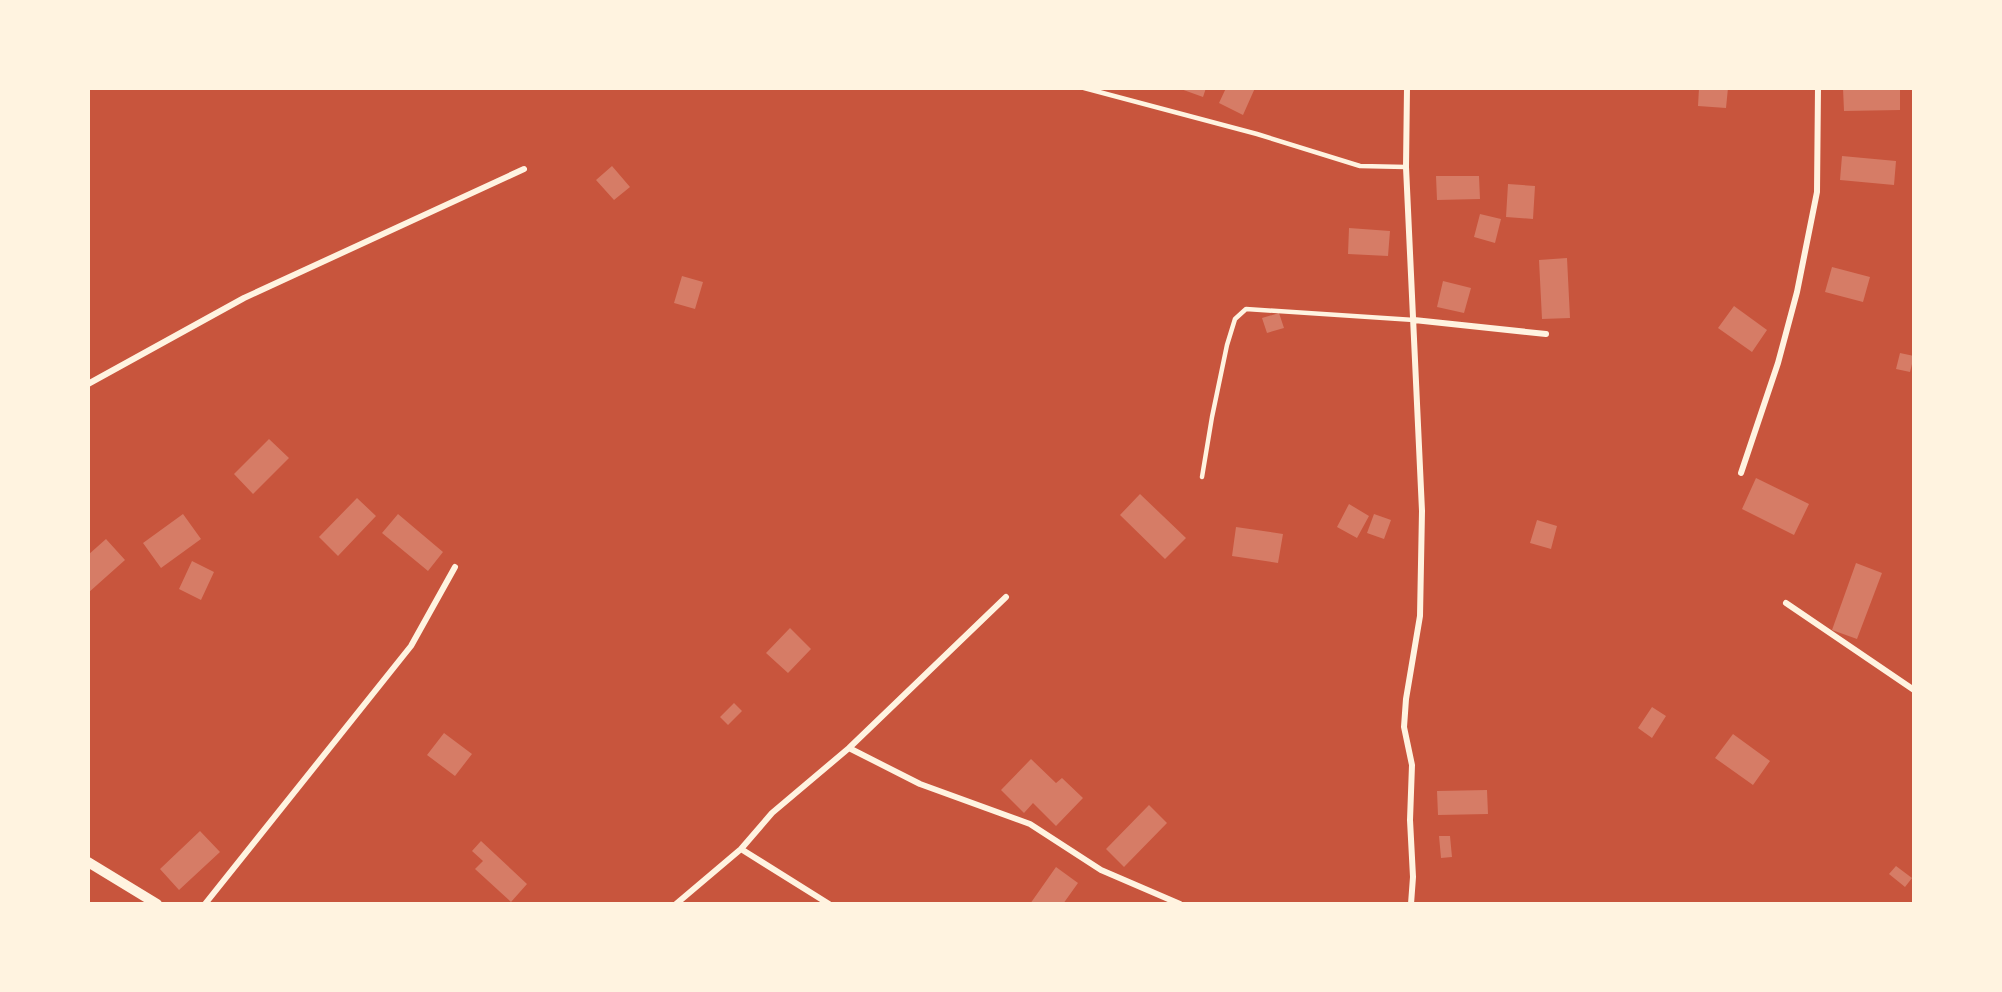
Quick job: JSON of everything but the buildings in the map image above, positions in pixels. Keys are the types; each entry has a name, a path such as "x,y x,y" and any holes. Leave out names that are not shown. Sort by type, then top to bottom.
{"street":[{"path":"1407,88 1406,167 1422,511 1420,616 1406,699 1404,727 1412,765 1410,800 1412,903"},
{"path":"1741,474 1778,363 1799,281 1816,192 1818,88"},
{"path":"88,384 244,298 524,169"},
{"path":"1414,320 1546,334"},
{"path":"205,903 411,646 455,567"},
{"path":"676,903 741,849 772,813 849,748 1006,597"},
{"path":"1786,603 1914,690"},
{"path":"849,748 920,784 1030,825 1101,870 1180,903"},
{"path":"741,849 829,903"},
{"path":"88,862 157,903"}],"lane":[{"path":"1084,88 1257,134 1360,166 1406,167"},
{"path":"1202,477 1227,345 1235,319 1246,309 1414,320"}]}
